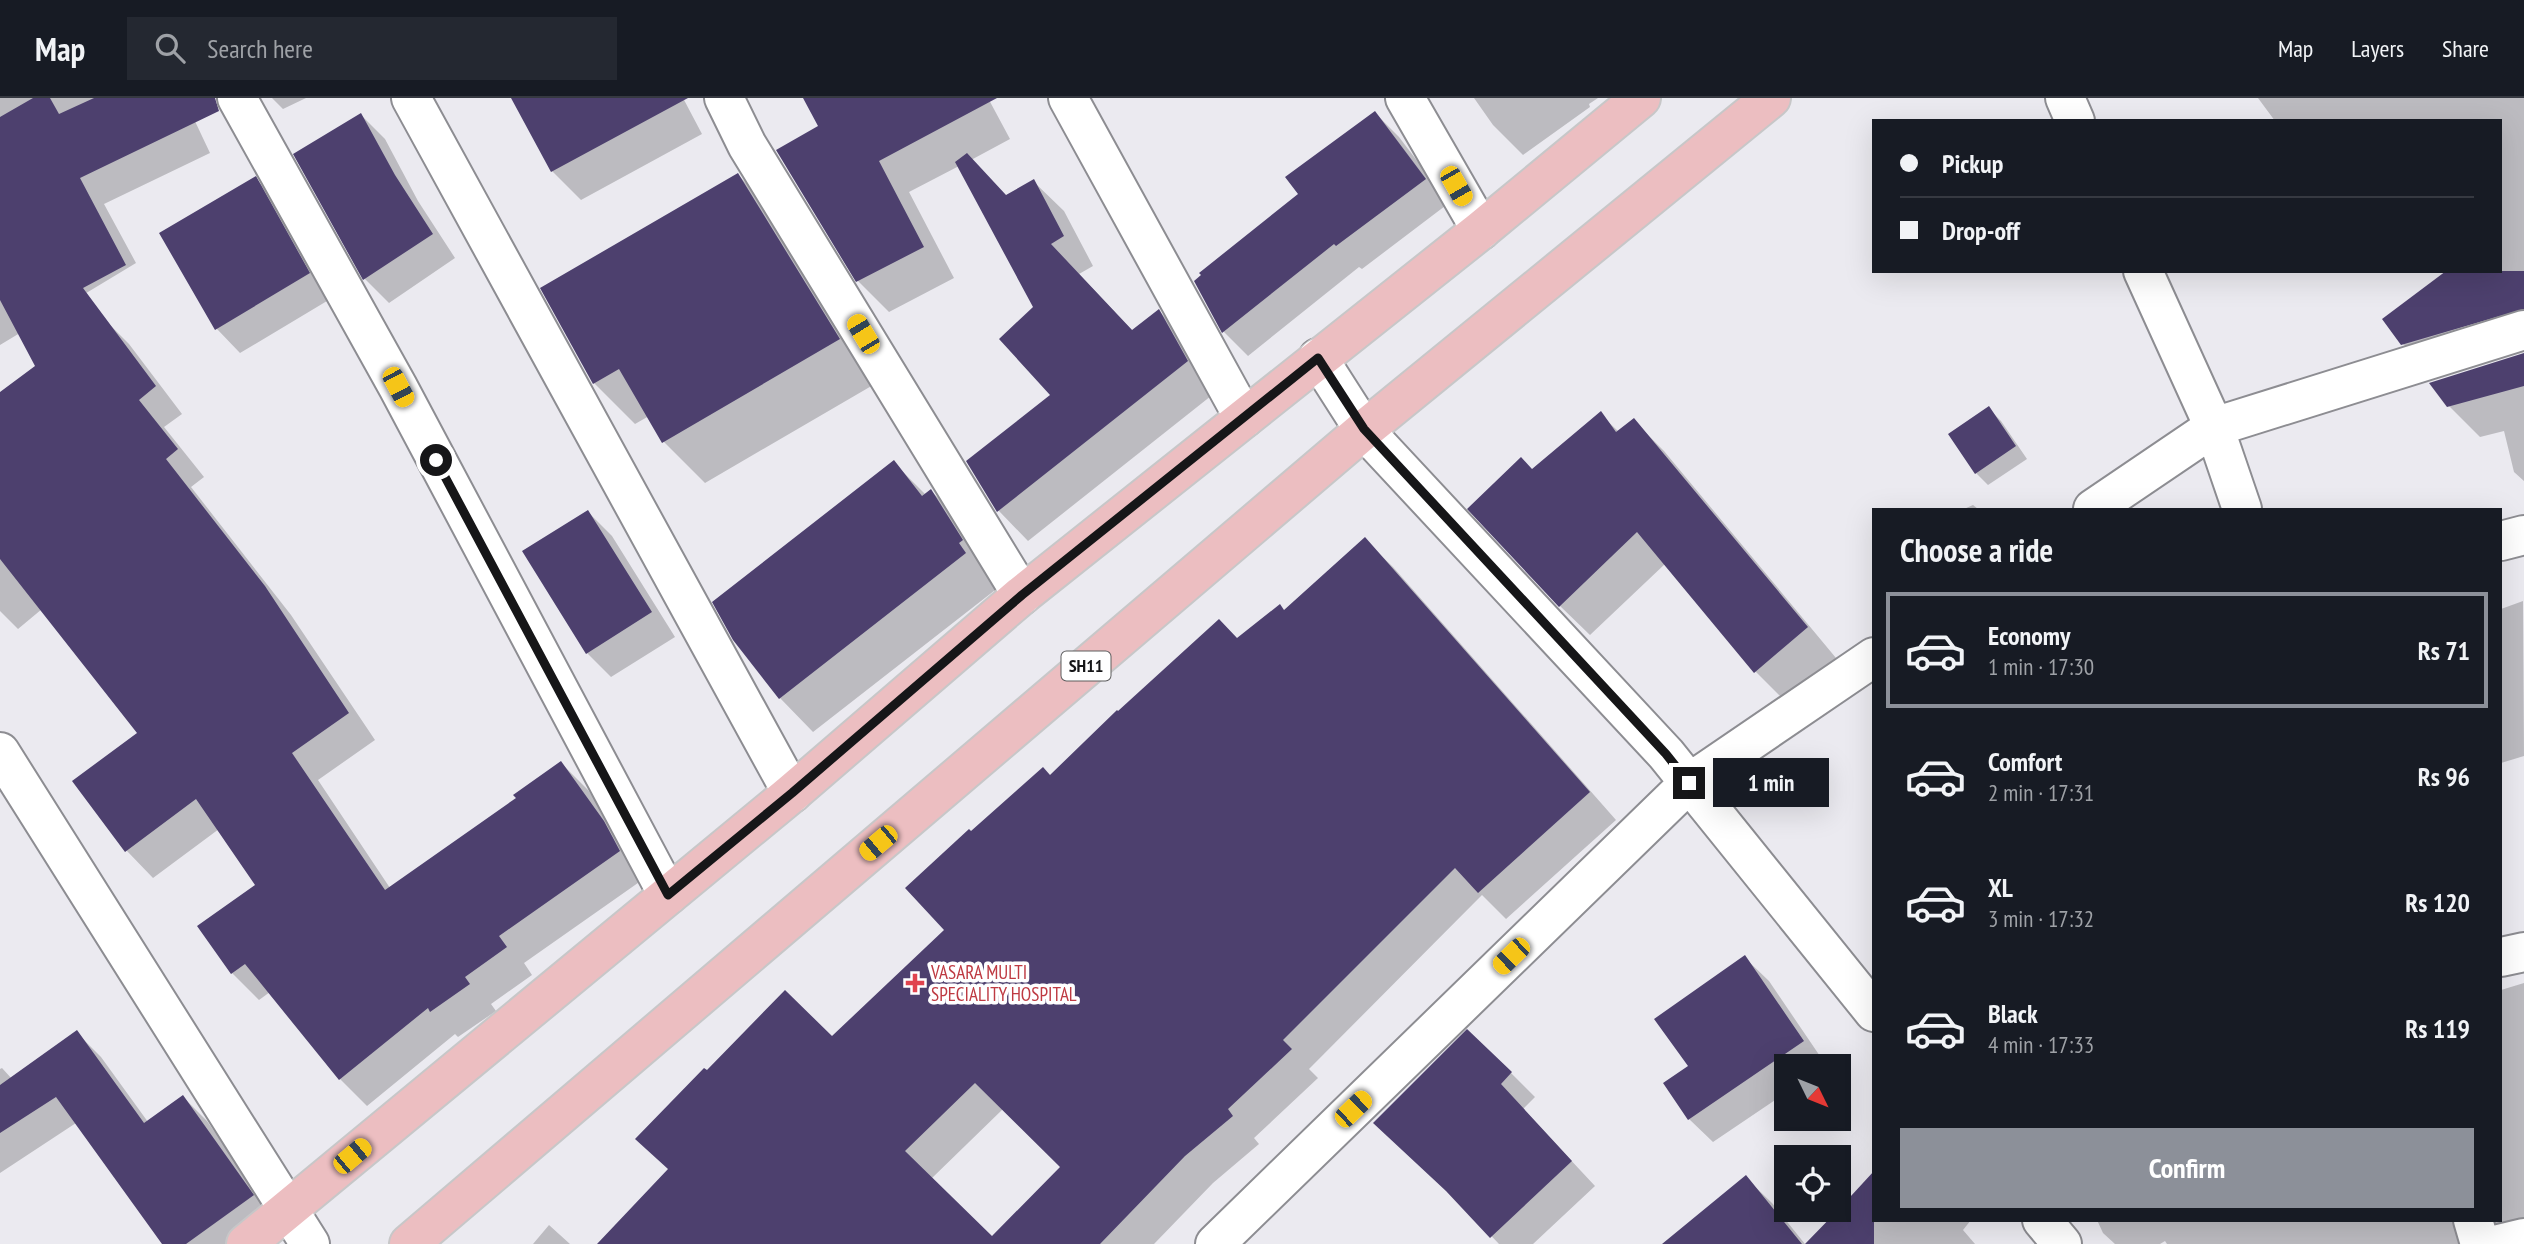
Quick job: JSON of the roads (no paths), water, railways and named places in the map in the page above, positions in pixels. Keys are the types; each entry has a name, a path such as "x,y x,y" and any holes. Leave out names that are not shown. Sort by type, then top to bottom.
{"main road":[{"path":"246,1244 792,793 1022,595 1481,230 1641,98"},
{"name":"SH11","path":"409,1244 1364,429 1772,98"}],"street":[{"path":"237,98 398,387 668,895"},
{"path":"411,98 792,793"},
{"path":"724,98 747,145 1022,595"},
{"path":"1068,98 1244,418"},
{"path":"1405,98 1481,230"},
{"path":"2065,98 2074,119"},
{"path":"2144,273 2214,427 2242,508"},
{"path":"2094,508 2214,427 2524,330"},
{"path":"1318,358 1364,429 1666,754 1872,1010"},
{"path":"2502,541 2524,535"},
{"path":"1215,1244 1689,783 1872,658"},
{"path":"0,752 310,1244"},
{"path":"2502,957 2524,952"},
{"path":"2044,1222 2062,1244"},
{"path":"2474,1222 2480,1244"},
{"path":"2499,1244 2524,1238"}],"place":[{"name":"VASARA MULTI SPECIALITY HOSPITAL","path":"915,983"}]}
